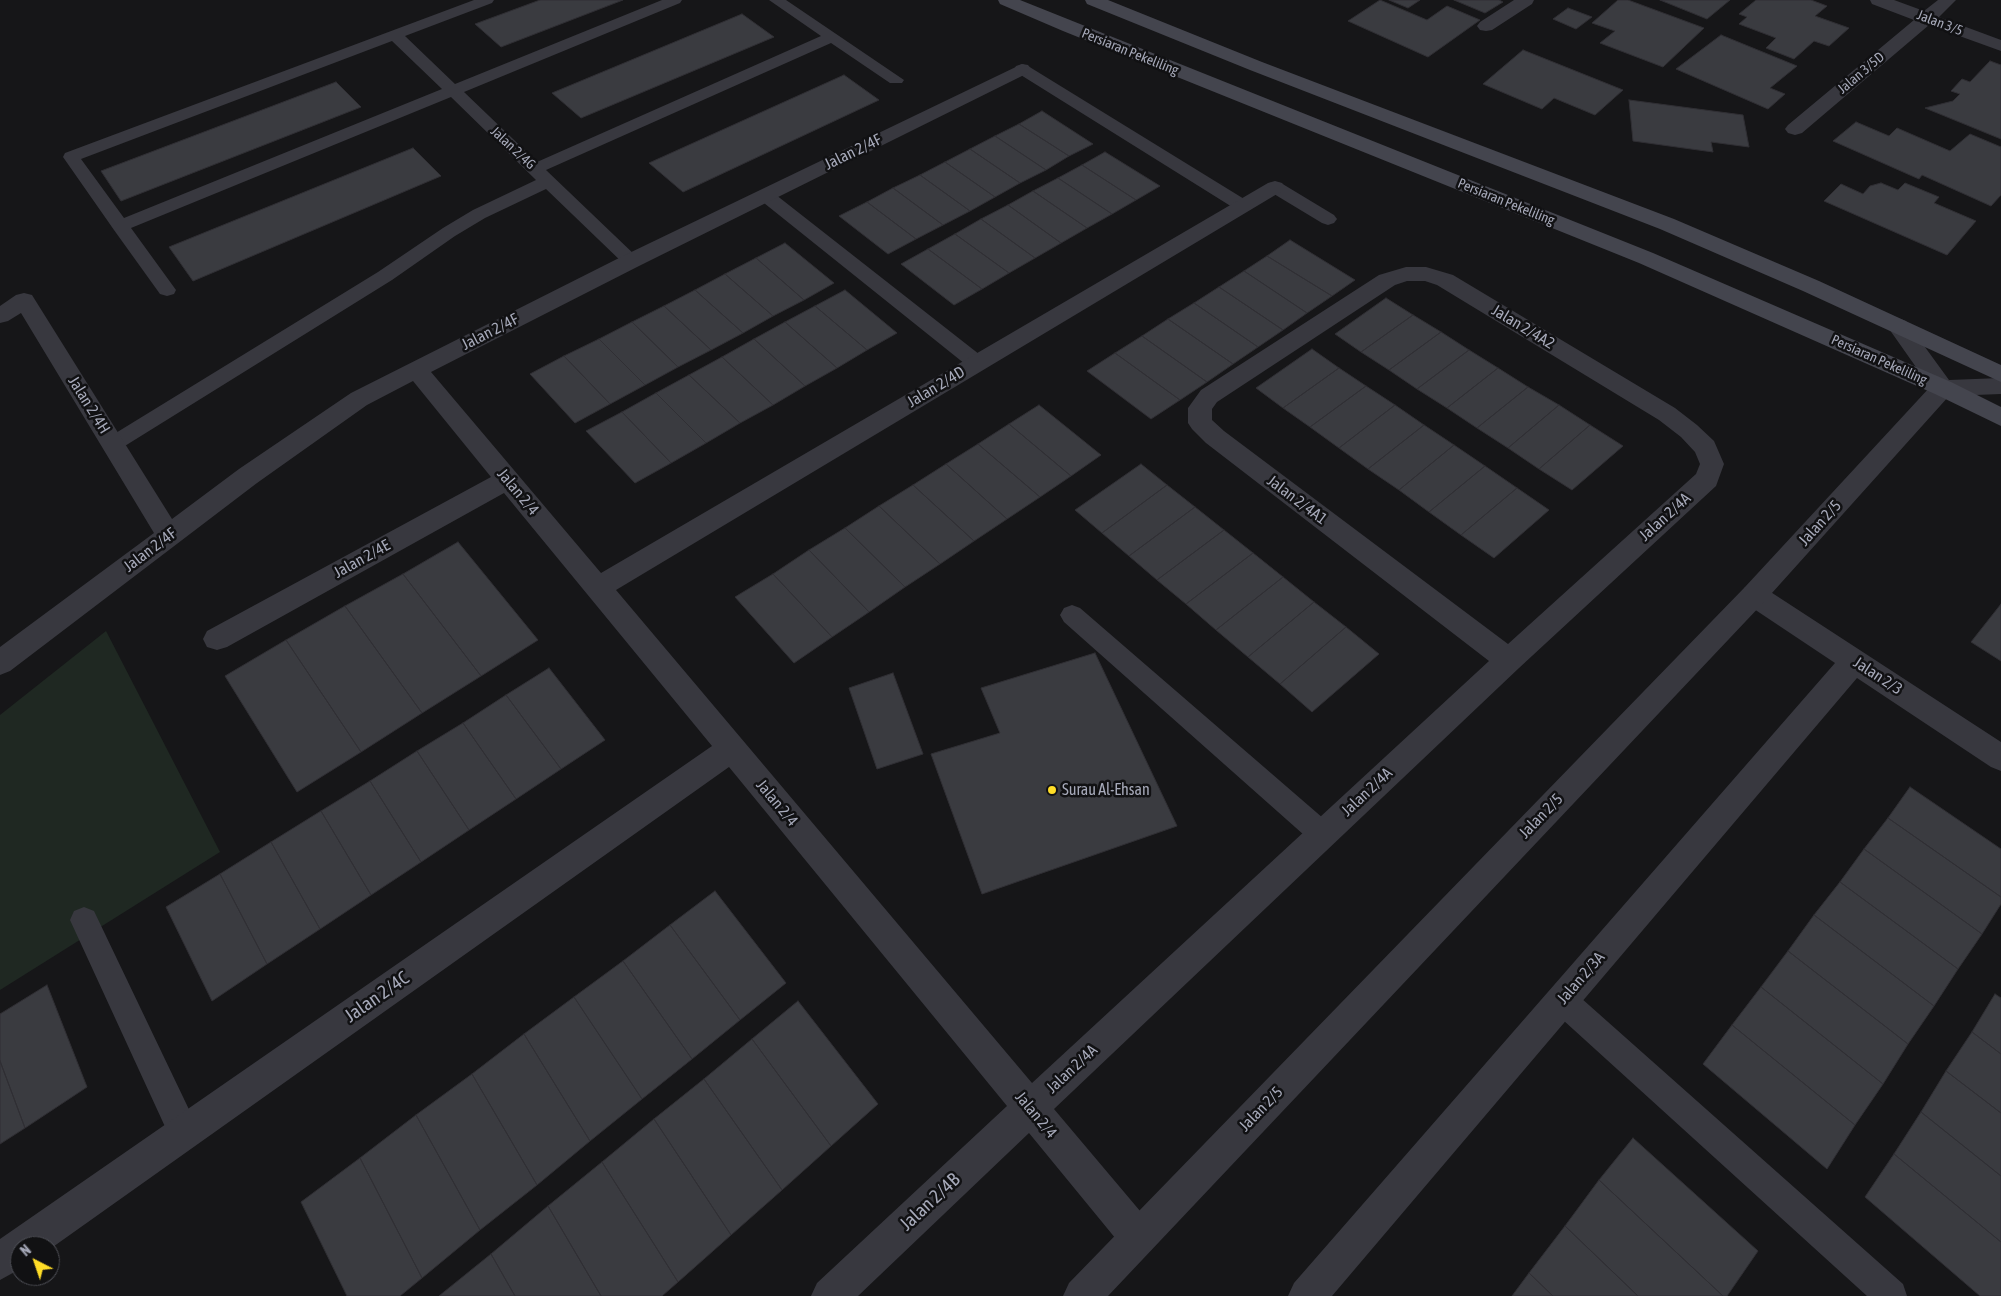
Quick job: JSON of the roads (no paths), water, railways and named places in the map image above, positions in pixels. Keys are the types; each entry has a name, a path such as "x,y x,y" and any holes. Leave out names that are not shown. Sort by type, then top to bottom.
{"main road":[{"name":"Persiaran Pekeliling","path":"1006,0 1646,258 1943,388 2001,417"},
{"path":"1098,1 1256,66 1667,224 1811,286 2001,374"}],"street":[{"path":"1486,26 1526,0"},
{"name":"Jalan 3/5","path":"1878,0 2001,46"},
{"name":"Jalan 3/5D","path":"1795,129 1948,0"},
{"name":"Jalan 2/4F","path":"0,663 169,536 330,418 359,399 631,260 1022,69"},
{"name":"Jalan 2/4D","path":"598,588 1275,187"},
{"name":"Jalan 2/4A2","path":"1302,335 1387,280 1406,274 1426,274 1445,280 1667,414 1690,431 1705,447 1712,464 1707,479"},
{"name":"Jalan 2/4H","path":"0,316 24,300 169,536"},
{"path":"1898,326 1943,388 2001,386"},
{"name":"Jalan 2/4A1","path":"1302,335 1210,396 1200,408 1200,423 1215,437 1509,660"},
{"name":"Jalan 2/4","path":"416,369 1138,1237"},
{"name":"Jalan 2/5","path":"1082,1296 1754,596 1943,388"},
{"name":"Jalan 2/4E","path":"217,639 508,479"},
{"name":"Jalan 2/4A","path":"1030,1108 1509,660 1707,479"},
{"name":"Jalan 2/3","path":"1754,596 2001,758"},
{"name":"Jalan 2/3A","path":"1307,1296 1854,661"},
{"name":"Jalan 2/4C","path":"37,1236 732,748"},
{"name":"Jalan 2/4B","path":"830,1296 1030,1108"}],"lane":[{"path":"167,290 71,157 487,0"},
{"path":"120,226 675,0"},
{"path":"776,0 896,80"},
{"name":"Jalan 2/4G","path":"395,35 631,260"},
{"path":"113,444 385,276 449,232 542,175 832,38"},
{"path":"1022,69 1243,206"},
{"path":"1275,187 1328,219"},
{"path":"765,195 977,363"},
{"path":"1072,615 1322,834"},
{"path":"84,920 184,1132"},
{"path":"1562,1000 1891,1296"}],"place":[{"name":"Surau Al-Ehsan","path":"1052,790"}]}
